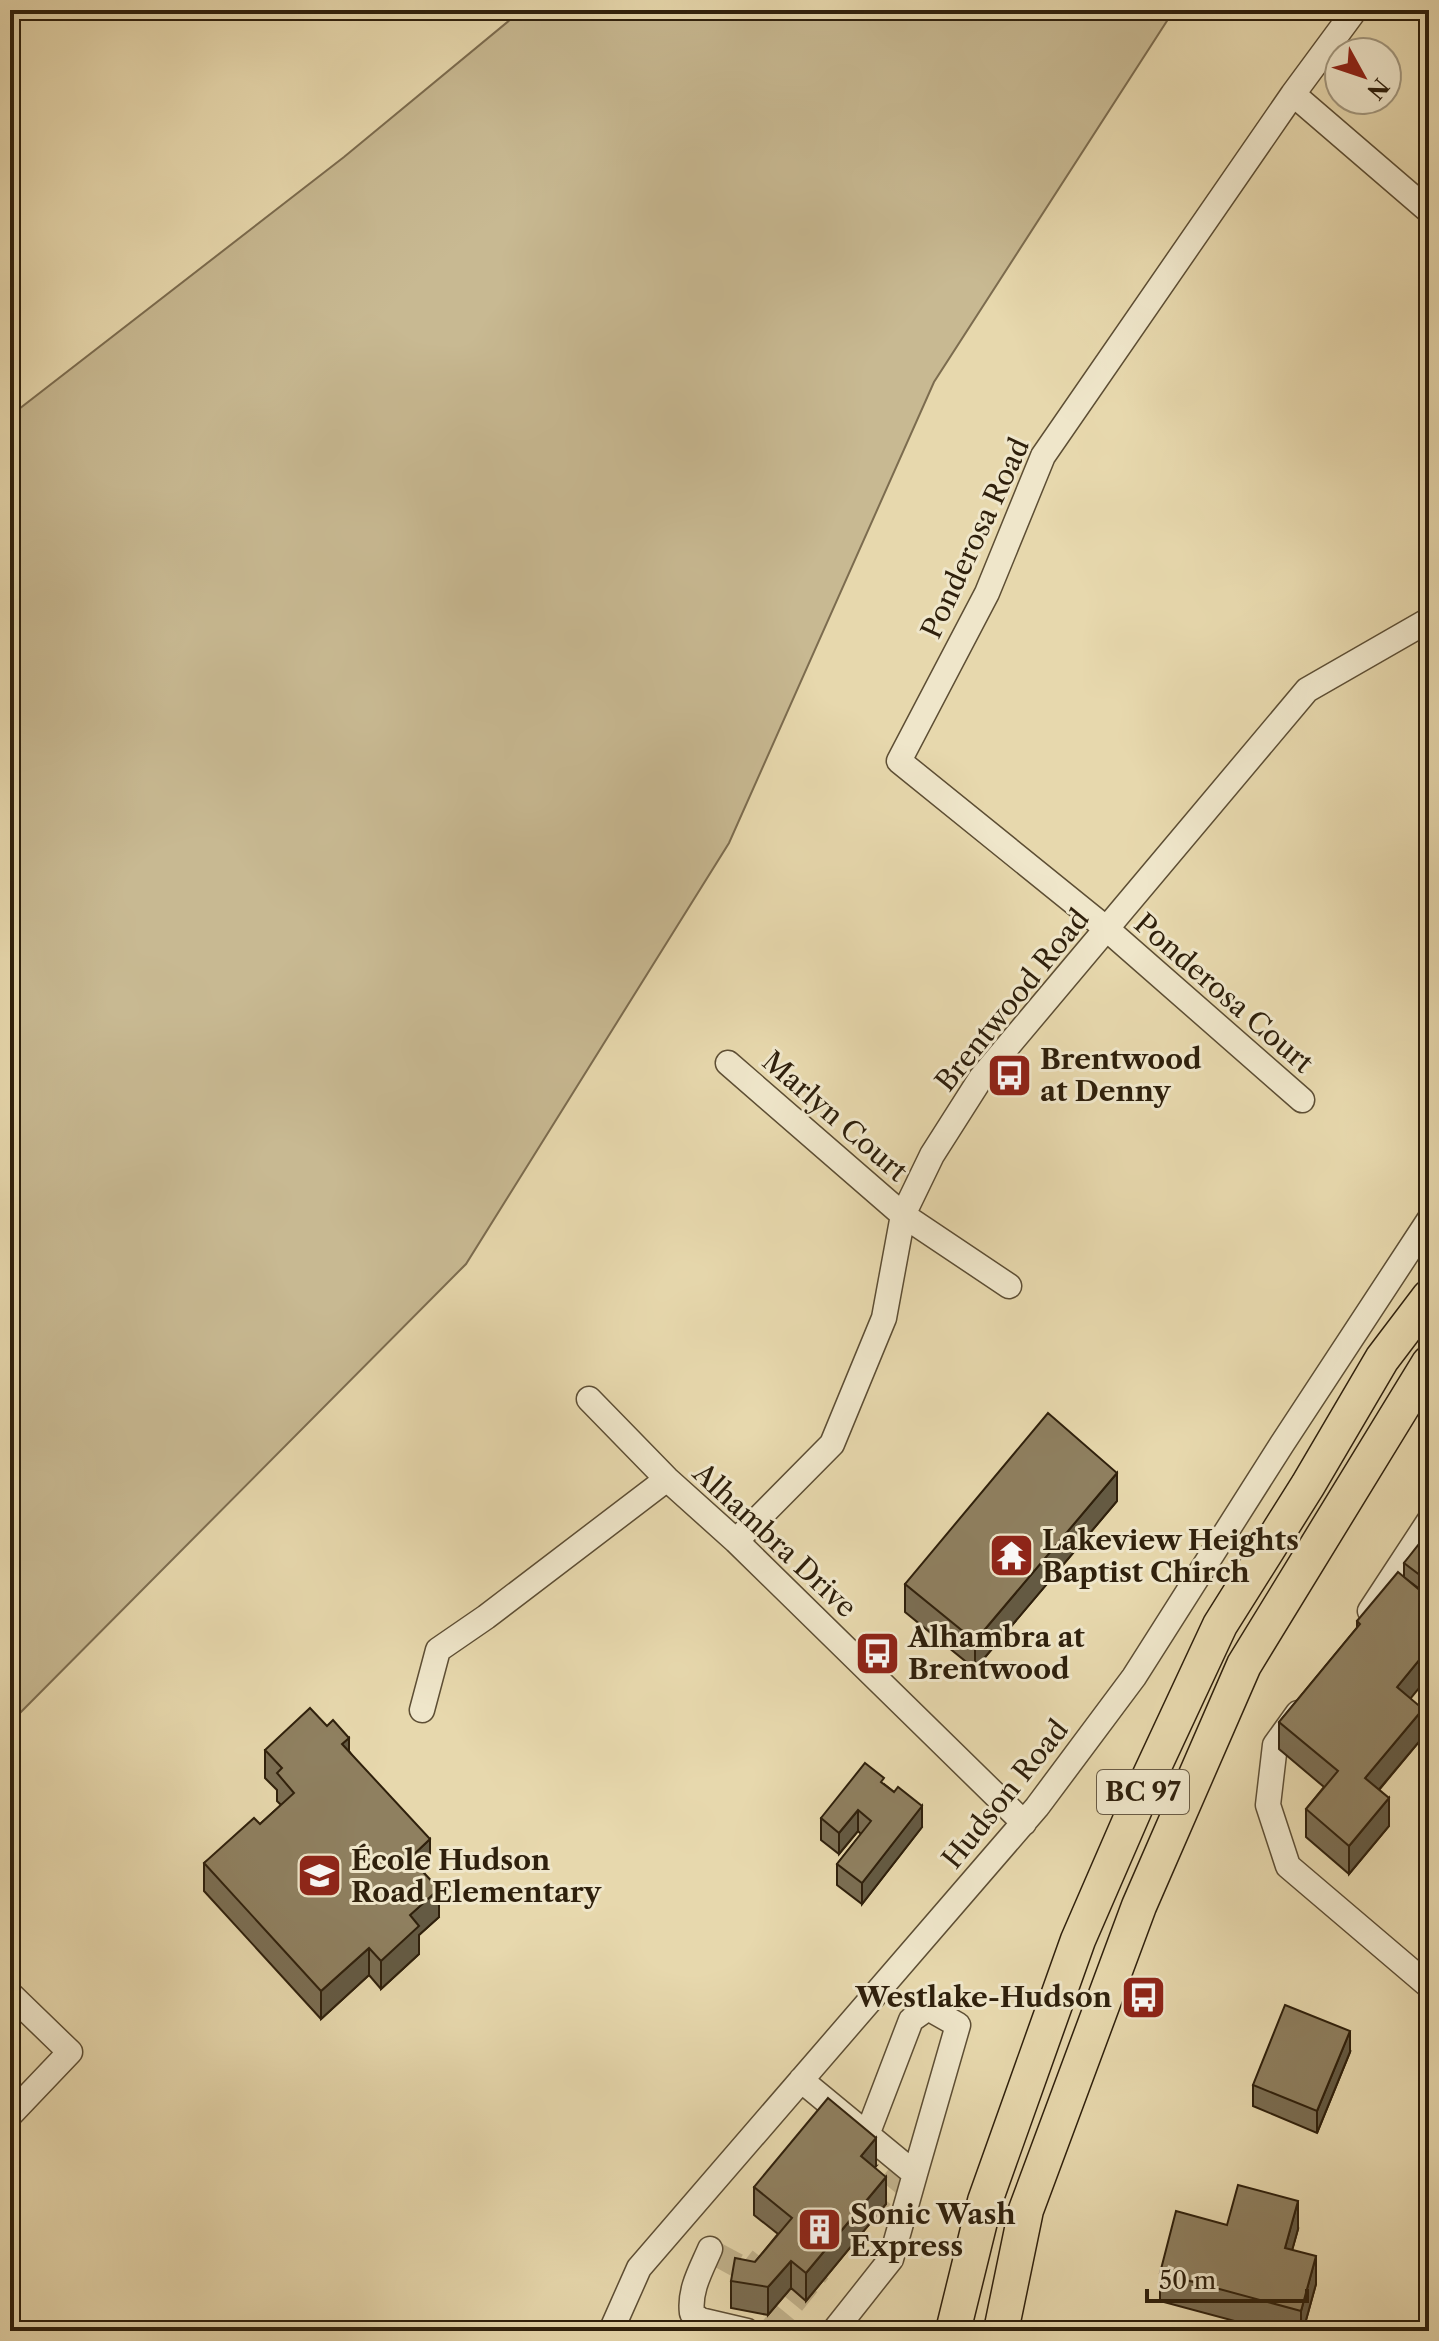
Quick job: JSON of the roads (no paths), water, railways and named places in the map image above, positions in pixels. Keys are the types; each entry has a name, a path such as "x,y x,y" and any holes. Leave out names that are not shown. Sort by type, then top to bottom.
{"highway":[{"name":"BC 97","path":"953,2331 985,2201 1078,1940 1144,1788 1220,1625 1382,1359 1429,1297"},
{"name":"BC 97","path":"1001,2331 1026,2210 1139,1906 1244,1665 1429,1363"}],"street":[{"name":"Ponderosa Road","path":"1108,930 899,761 987,593 1043,456 1293,94 1355,10"},
{"path":"1293,94 1429,211"},
{"name":"Brentwood Road","path":"736,1541 832,1444 884,1318 903,1215 932,1155 981,1078 1307,690 1429,620"},
{"name":"Ponderosa Court","path":"1108,930 1302,1100"},
{"name":"Marlyn Court","path":"728,1063 903,1215 1009,1286"},
{"name":"Hudson Road","path":"611,2331 639,2268 1024,1823 1134,1677 1429,1220"},
{"name":"Alhambra Drive","path":"589,1399 667,1479 736,1541 1024,1823"},
{"path":"422,1710 438,1650 667,1479"},
{"path":"1354,1634 1429,1521"},
{"path":"1310,1696 1275,1745 1268,1805 1288,1866 1429,1986"},
{"path":"10,1994 70,2052 10,2115"},
{"path":"834,2331 891,2259 958,2025 928,2008 911,2020 867,2135"},
{"path":"801,2080 915,2174"},
{"path":"710,2249 693,2288 690,2300 692,2313 700,2320 747,2331"}],"tunnel":[{"path":"866,2215 906,2167"},
{"path":"716,2254 742,2268 754,2268 762,2258"},
{"path":"770,2331 819,2271"}],"place":[{"name":"Brentwood at Denny","path":"1009,1075"},
{"name":"Lakeview Heights Baptist Chirch","path":"1011,1556"},
{"name":"Alhambra at Brentwood","path":"877,1653"},
{"name":"École Hudson Road Elementary","path":"320,1876"},
{"name":"Westlake-Hudson","path":"1143,1997"},
{"name":"Sonic Wash Express","path":"819,2230"}]}
